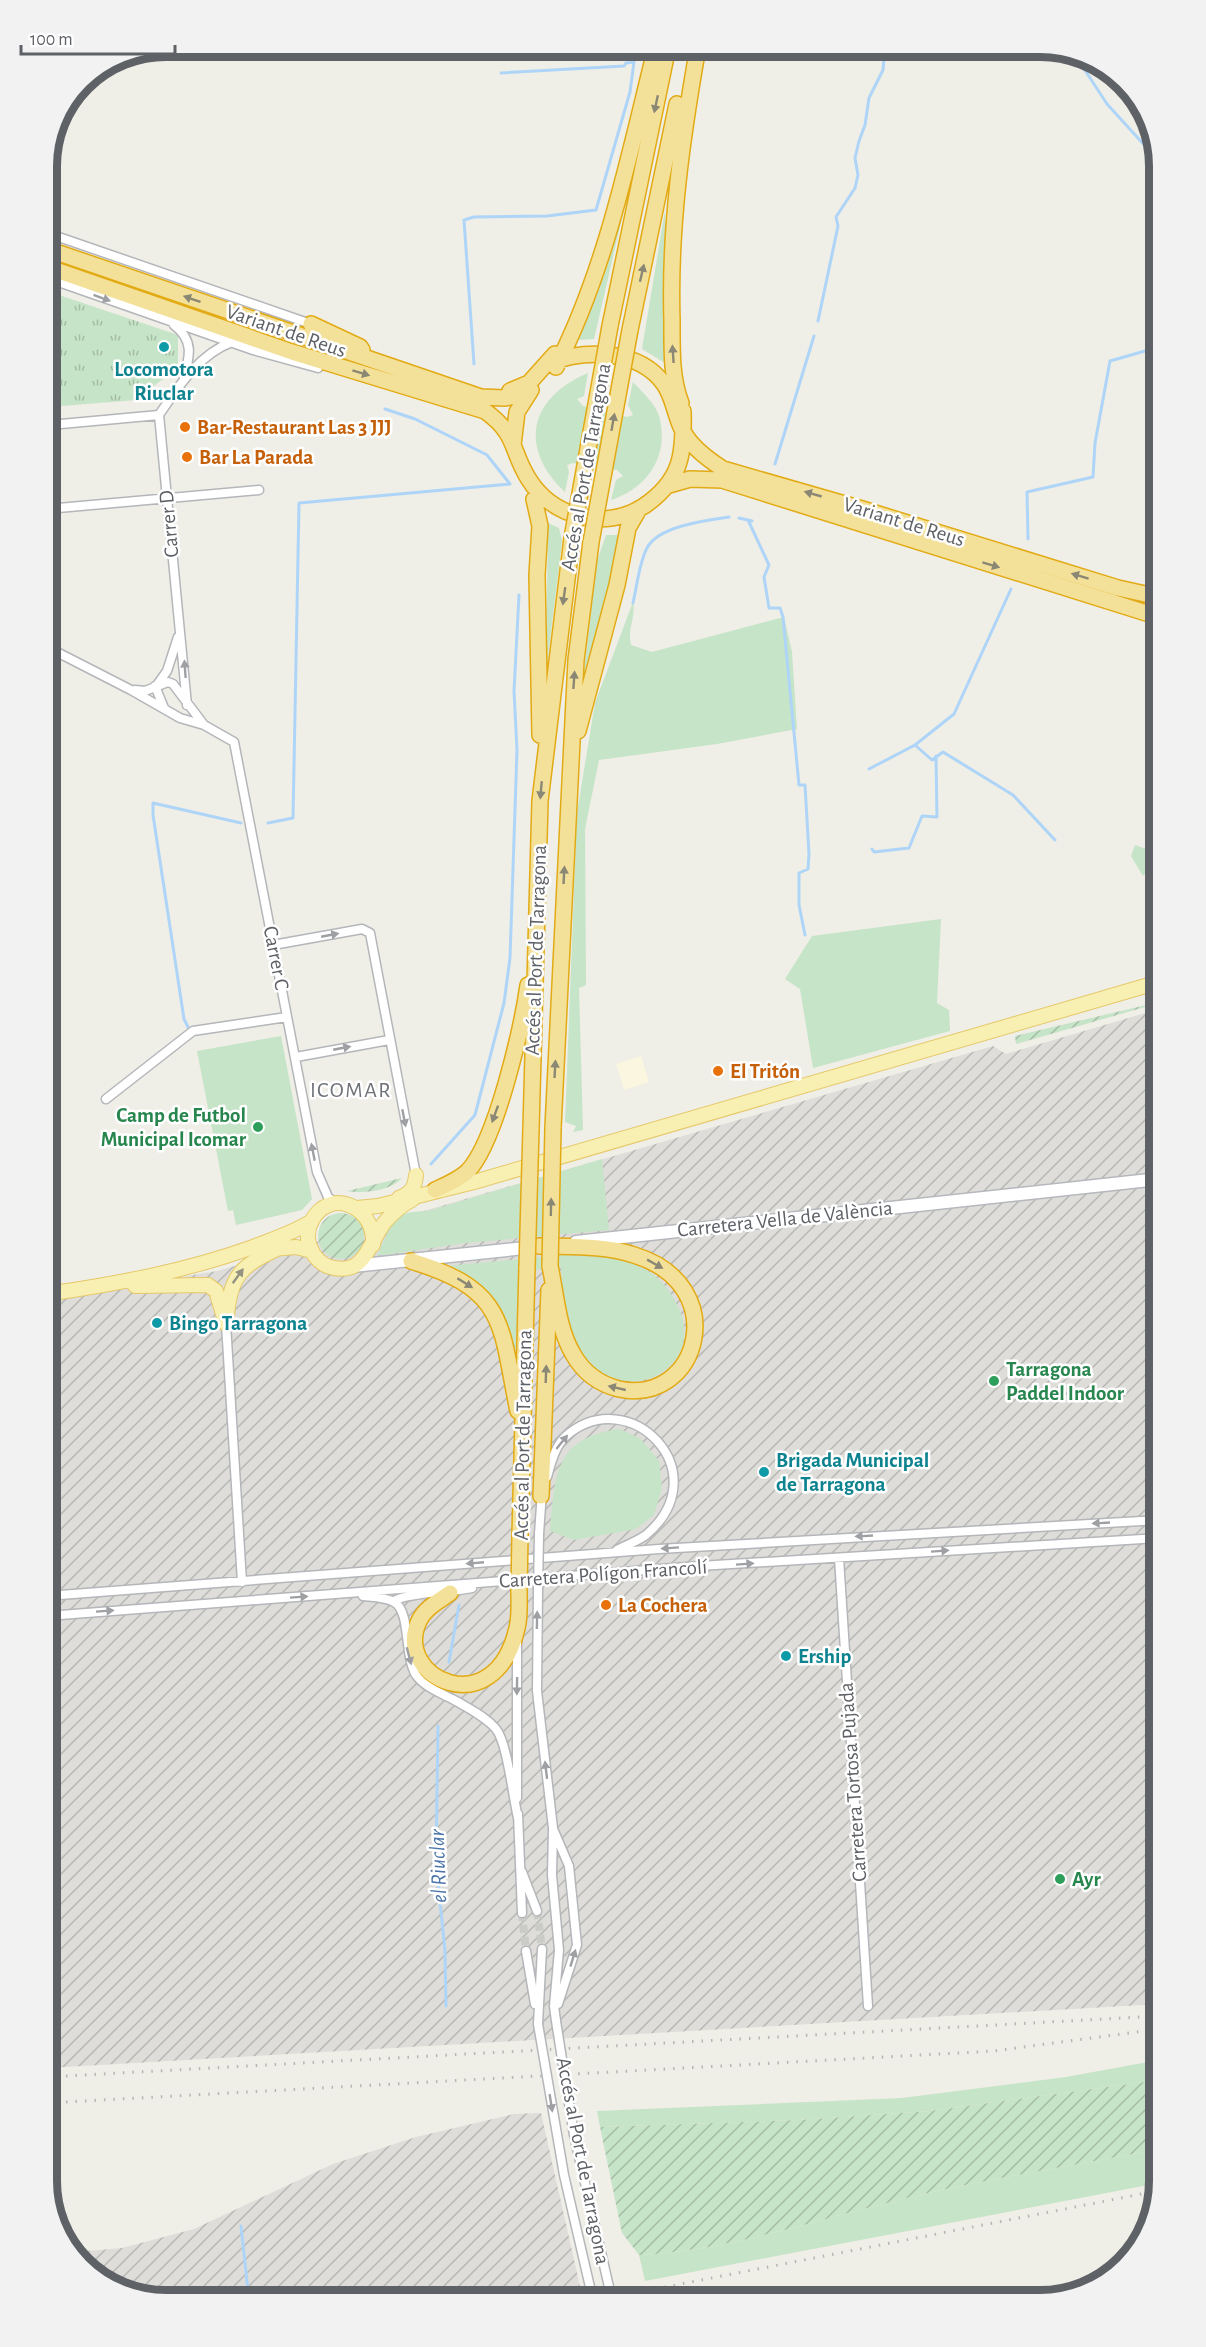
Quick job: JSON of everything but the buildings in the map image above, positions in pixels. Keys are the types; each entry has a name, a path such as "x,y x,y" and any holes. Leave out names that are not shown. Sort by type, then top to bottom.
{"highway":[{"path":"544,761 539,733 538,706 537,575 540,526 534,499 517,471 513,447 517,412 526,394 558,362 601,254 622,184 654,57"},
{"name":"Accés al Port de Tarragona","path":"517,1628 544,761 572,538 610,326 666,57"},
{"name":"Accés al Port de Tarragona","path":"541,1496 553,1128 569,763 576,660 591,542 630,330 687,57"},
{"path":"569,763 617,585 628,528 669,485 682,457 683,411 674,364 672,235 679,156 696,57"},
{"name":"Variant de Reus","path":"57,252 493,399 526,394"},
{"name":"Variant de Reus","path":"57,270 336,366 484,411 498,420 513,447"},
{"path":"311,324 360,347 366,358"},
{"path":"466,390 491,392 517,389 558,362 592,353 610,355 641,365 664,383 683,432"},
{"path":"318,368 336,366"},
{"path":"683,411 701,444 713,457 742,473"},
{"name":"Variant de Reus","path":"683,432 710,460 723,469 1149,595"},
{"path":"513,447 534,487 559,509 586,518 608,519 639,514"},
{"path":"669,485 690,479 708,478 722,480 754,492"},
{"path":"534,499 558,518 583,525 602,527 639,514 668,494 694,484 709,483 754,492"},
{"name":"Variant de Reus","path":"754,492 1149,614"},
{"path":"435,1190 457,1180 478,1157 504,1089 523,1010 539,892"},
{"path":"539,1246 619,1251 649,1260 675,1277 691,1299 695,1315 696,1331 686,1361 661,1383 644,1389 626,1390 608,1386 593,1379 573,1354 567,1341 550,1266"},
{"path":"411,1261 463,1281 476,1290 496,1318 508,1349 523,1434"},
{"path":"450,1593 424,1614 418,1623 416,1642 425,1668 445,1683 472,1685 490,1677 502,1663 517,1628"}],"main road":[{"path":"420,1196 357,1208 337,1204 318,1213 312,1221 308,1242 312,1251 328,1266 339,1269 353,1266 368,1255 386,1221 403,1205 435,1190 474,1182 1149,985"},
{"path":"393,1201 410,1193 415,1184 416,1175"},
{"path":"357,1208 371,1223 373,1245"},
{"path":"57,1293 163,1274 225,1257 286,1234 312,1221"},
{"path":"225,1257 279,1248 296,1247 312,1251"},
{"path":"226,1324 232,1285 239,1272 250,1262 279,1248"},
{"path":"88,1288 208,1285 216,1291 226,1324"}],"street":[{"path":"57,236 311,324"},
{"path":"57,282 170,322 318,368"},
{"path":"170,322 188,341 190,353 184,378"},
{"path":"57,422 159,415 184,378 218,347 232,342"},
{"name":"Carrer D","path":"159,415 178,633 184,657 187,705"},
{"path":"57,508 259,490"},
{"name":"Carrer D","path":"155,686 167,671 178,633"},
{"name":"Carrer C","path":"57,652 180,718 204,725 229,737 237,748 317,1172 327,1197 337,1204"},
{"name":"Carrer C","path":"131,690 145,691 168,682 173,684 204,725"},
{"path":"155,686 165,710"},
{"path":"273,945 367,930 370,933 416,1175"},
{"path":"106,1099 193,1031 287,1017"},
{"path":"296,1057 389,1040"},
{"name":"Carretera Vella de València","path":"353,1266 1149,1180"},
{"path":"226,1324 242,1582"},
{"path":"541,1496 554,1452 565,1437 582,1426 603,1420 618,1420 637,1425 653,1436 662,1446 668,1458 674,1486 671,1501 665,1512 644,1536 612,1553"},
{"name":"Accés al Port de Tarragona","path":"541,1496 537,1692 553,1828 552,1875 560,1950 554,2006 574,2135 610,2290"},
{"name":"Carretera Polígon Francolí","path":"57,1595 612,1553 1149,1521"},
{"name":"Carretera Polígon Francolí","path":"57,1615 491,1582 1149,1539"},
{"name":"Carretera Tortosa Pujada","path":"839,1558 868,2006"},
{"path":"394,1601 400,1596 450,1593 491,1582"},
{"path":"344,1593 394,1601 404,1614 407,1651 416,1674 423,1683 477,1714 496,1729 504,1746 518,1818"},
{"name":"Accés al Port de Tarragona","path":"517,1628 518,1818 522,1913"},
{"name":"Accés al Port de Tarragona","path":"553,1828 569,1866 577,1945 557,2008 556,2021"},
{"name":"Accés al Port de Tarragona","path":"519,1864 537,1911"},
{"name":"Accés al Port de Tarragona","path":"538,2024 542,1949"},
{"name":"Accés al Port de Tarragona","path":"526,1951 564,2175 591,2290"}],"shaded area":[{"path":"1149,1012 1149,2005 57,2067 57,1297 217,1271 993,1046 1006,1054"},
{"path":"641,1056 649,1082 624,1090 616,1064"},
{"path":"541,2113 581,2290 159,2290 124,2282 100,2267 83,2251 122,2248 194,2229 333,2164 416,2137 514,2114"}],"green space":[{"path":"625,205 594,339 578,340 610,254"},
{"path":"665,210 665,363 642,349"},
{"path":"57,294 178,335 178,367 136,400 57,406"},
{"path":"588,373 584,396 577,399 583,406 627,417 633,415 628,405 633,382 655,407 662,430 658,457 653,468 636,487 611,500 616,480 623,476 617,470 573,463 567,465 569,472 565,492 550,475 540,458 536,442 537,425 542,410 568,383"},
{"path":"548,523 559,528 562,541 546,673"},
{"path":"606,535 618,535 611,578 583,678 597,561"},
{"path":"633,602 631,645 652,652 784,617 792,652 797,729 717,744 599,760 585,829 586,985 579,988 583,1130 573,1132 576,1126 565,1122 577,813 595,703"},
{"path":"1135,845 1149,850 1149,869 1143,876 1131,856"},
{"path":"941,919 937,1003 949,1010 950,1031 813,1068 800,989 785,979 812,936"},
{"path":"1149,1004 1016,1044 1015,1036"},
{"name":"Camp de Futbol Municipal Icomar","path":"281,1036 312,1199 302,1210 236,1225 233,1210 228,1211 197,1051"},
{"path":"602,1159 609,1230 465,1243 377,1256 389,1229 398,1217 428,1211"},
{"path":"402,1178 384,1189 347,1191"},
{"path":"346,1213 358,1219 363,1227 363,1245 358,1253 350,1258 336,1259 324,1253 319,1245 318,1231 324,1219 332,1214"},
{"path":"562,1255 626,1261 647,1270 662,1283 674,1299 684,1325 681,1348 670,1366 651,1378 629,1381 606,1375 584,1356 565,1318 561,1267 519,1272 516,1350 500,1309 485,1289 447,1266"},
{"path":"620,1429 641,1439 659,1461 662,1488 654,1515 636,1529 574,1540 550,1531 557,1477 562,1462 570,1450 598,1433"},
{"path":"1149,2062 1149,2081 930,2111 799,2120 600,2127 597,2111 902,2098 1066,2077"},
{"path":"1149,2081 1149,2151 948,2189 730,2243 670,2253 639,2255 622,2233 600,2127 799,2120 930,2111"},
{"path":"1149,2151 1149,2185 645,2281 639,2255 670,2253 730,2243 879,2205 1019,2175"}],"waterway":[{"path":"474,364 464,220 474,217 547,216 596,210 630,92 635,57"},
{"path":"818,321 838,226 836,217 855,188 858,175 855,158 865,125 869,98 883,70 884,57"},
{"path":"501,73 624,66 626,63 634,62"},
{"path":"1082,66 1107,104 1147,148"},
{"path":"775,464 814,336"},
{"path":"1028,539 1027,492 1093,477 1095,443 1110,361 1149,350"},
{"path":"268,823 293,818 299,503 510,484 487,455 415,419 385,409"},
{"path":"633,603 642,561 653,540 684,525 729,517"},
{"path":"739,518 752,521"},
{"path":"748,520 769,565 764,577 769,608 780,608 783,617 799,785 805,785 808,869 799,873 799,905 805,935"},
{"path":"869,769 915,745 954,714 1011,589"},
{"path":"431,1164 475,1115 504,1003 510,958 517,750 514,691 519,595"},
{"path":"915,745 932,760 943,752 1013,795 1055,840"},
{"path":"872,849 874,852 909,848 922,816 937,817 936,756"},
{"path":"189,1029 184,1019 153,803 241,823"},
{"name":"el Riuclar","path":"449,1662 459,1605"},
{"name":"el Riuclar","path":"438,1726 436,1863 445,1951 446,2006"},
{"name":"el Riuclar","path":"241,2226 248,2290"}],"tunnel":[{"path":"537,1911 542,1949"},
{"path":"522,1913 526,1951"}],"railway":[{"path":"57,2076 1149,2017"},
{"path":"57,2102 994,2051 1149,2030"},
{"path":"650,2290 1148,2193"}],"place":[{"name":"Locomotora Riuclar","path":"164,347"},
{"name":"Bar-Restaurant Las 3 JJJ","path":"185,427"},
{"name":"Bar La Parada","path":"187,457"},
{"name":"El Tritón","path":"718,1071"},
{"name":"Camp de Futbol Municipal Icomar","path":"258,1127"},
{"name":"Bingo Tarragona","path":"157,1323"},
{"name":"Tarragona Paddel Indoor","path":"994,1381"},
{"name":"Brigada Municipal de Tarragona","path":"764,1472"},
{"name":"La Cochera","path":"606,1605"},
{"name":"Ership","path":"786,1656"},
{"name":"Ayr","path":"1060,1879"}],"district":[{"name":"ICOMAR","path":"351,1090"}]}
